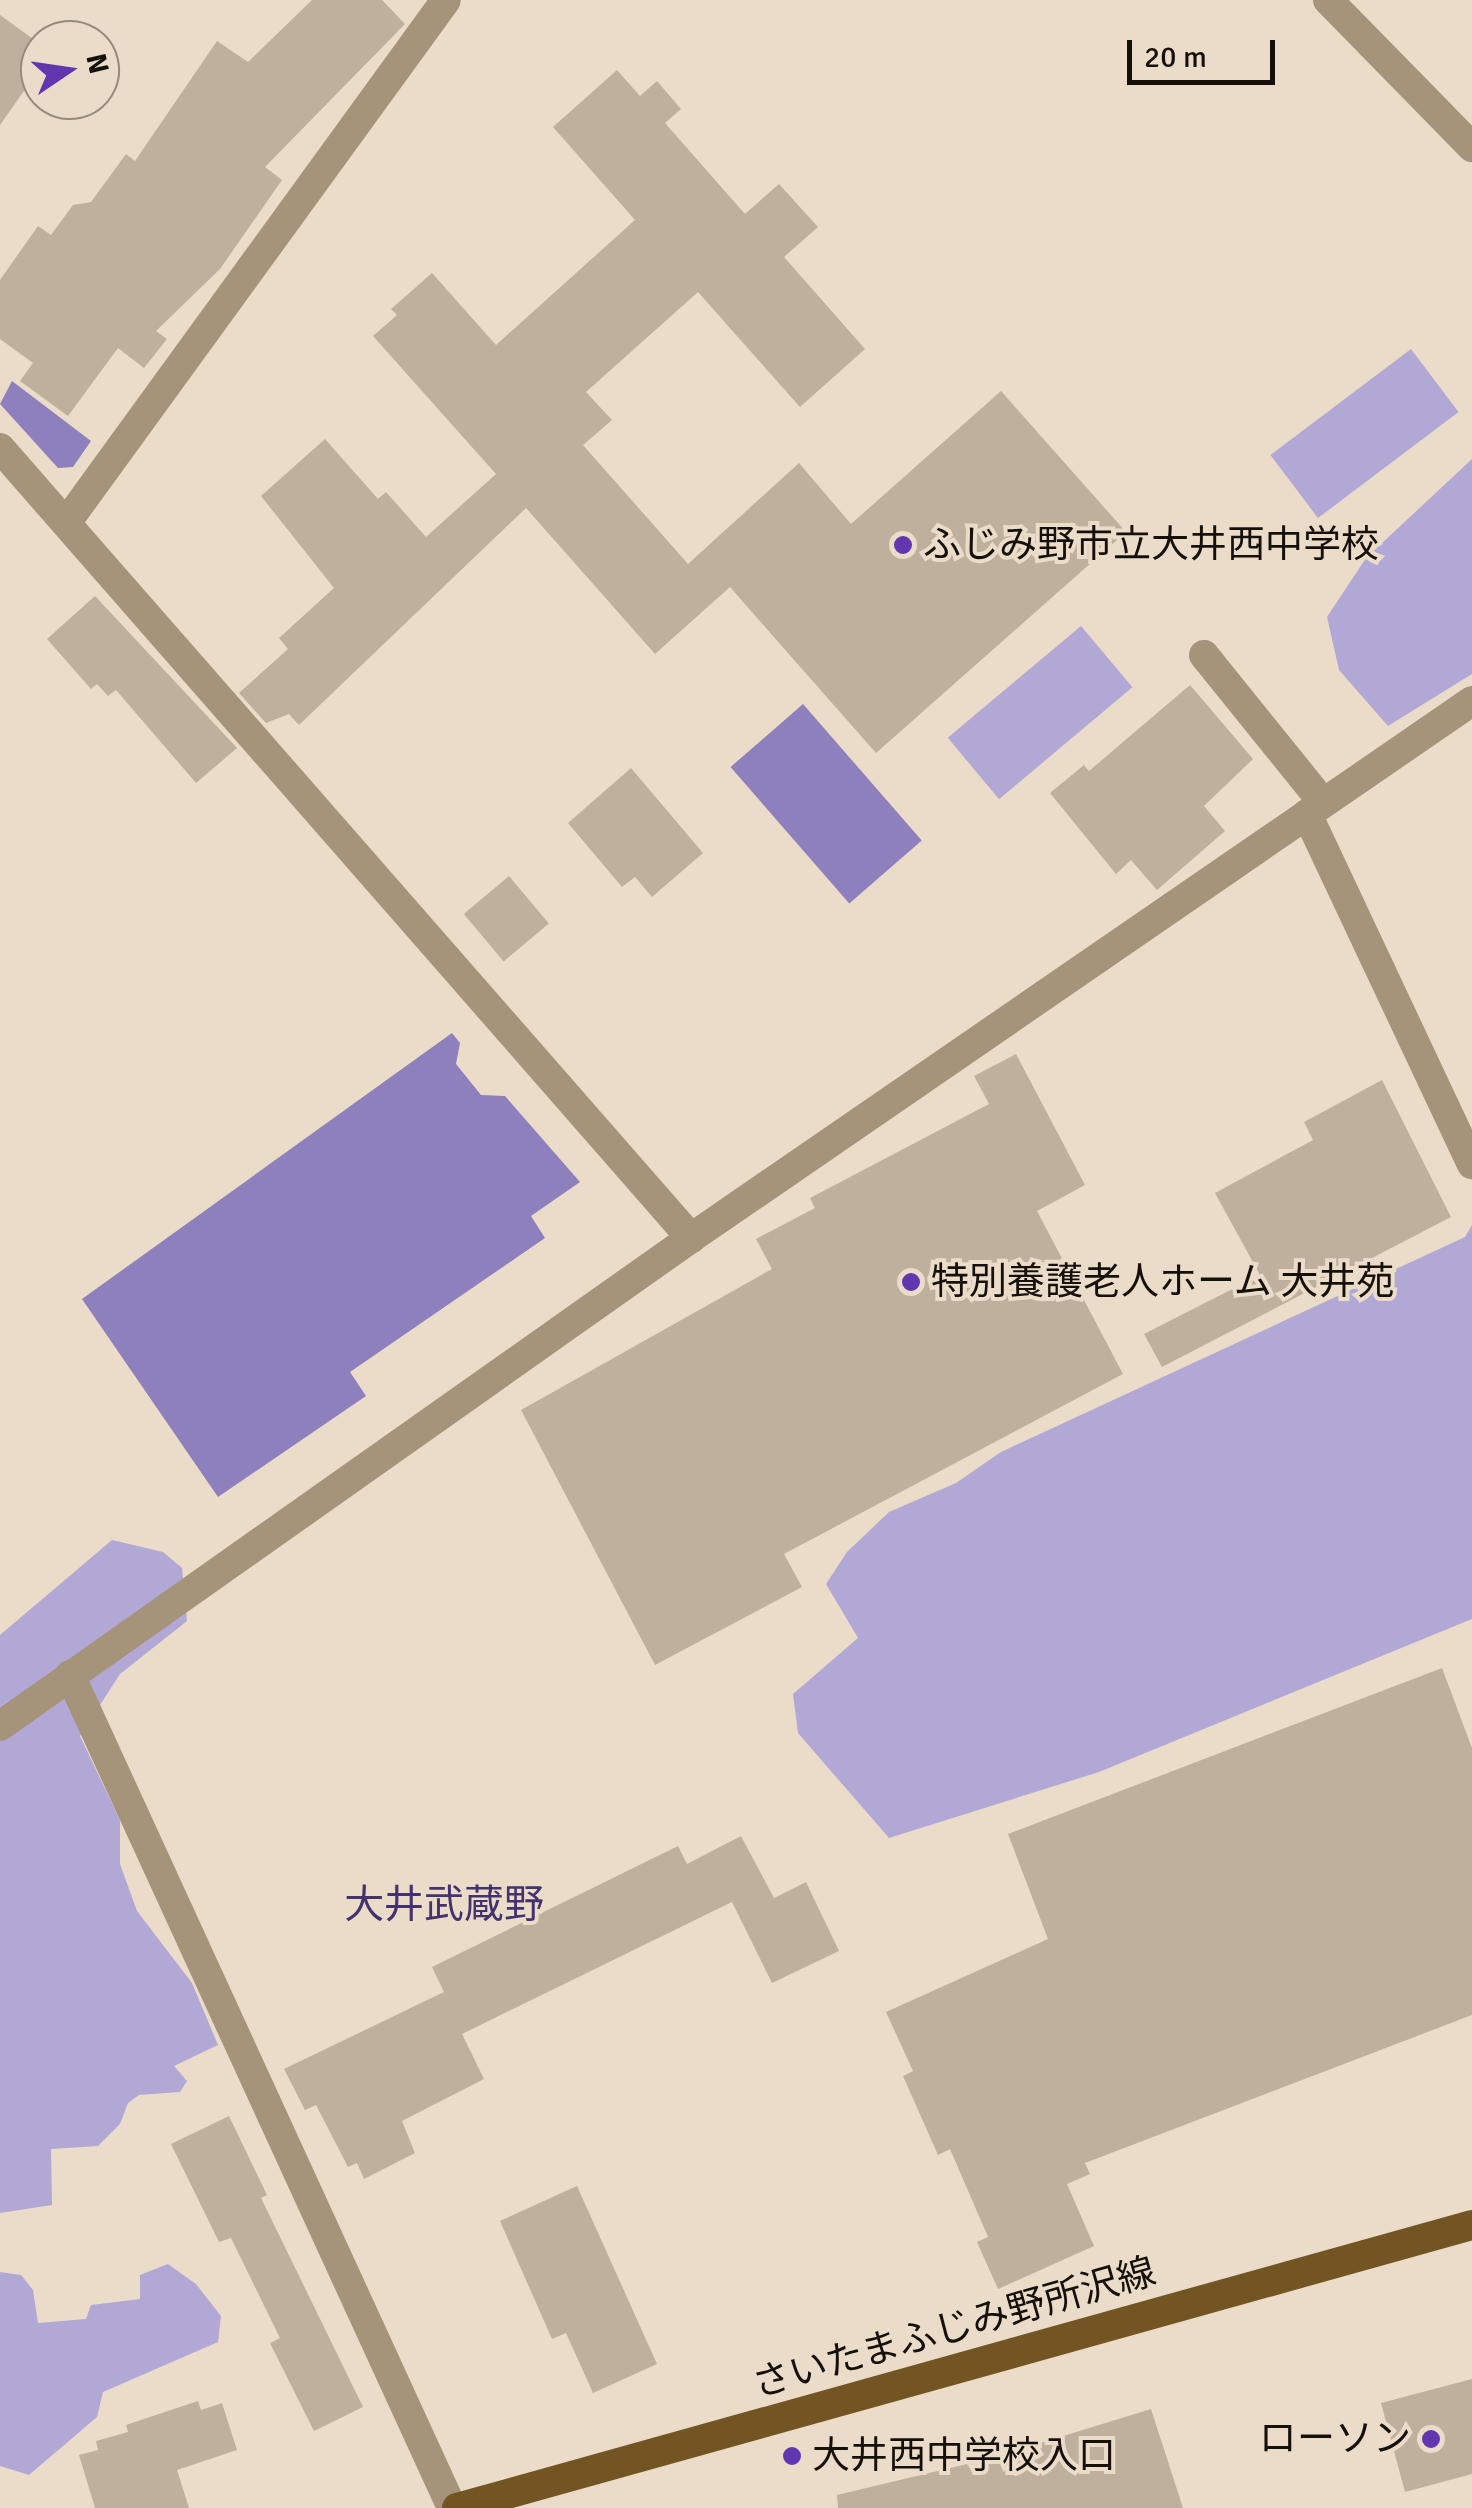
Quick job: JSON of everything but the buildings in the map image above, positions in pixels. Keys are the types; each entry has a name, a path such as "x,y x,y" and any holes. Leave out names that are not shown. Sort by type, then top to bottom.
{"main road":[{"name":"さいたまふじみ野所沢線","path":"454,2508 1472,2225"}],"street":[{"path":"66,522 446,0"},
{"path":"1328,0 1472,147"},
{"path":"0,448 692,1238"},
{"path":"1204,654 1315,808 1472,1164"},
{"path":"0,1726 692,1238 1472,701"},
{"path":"70,1675 454,2508"}],"shaded area":[{"path":"1411,349 1459,412 1318,518 1270,455"},
{"path":"12,381 91,441 73,467 58,468 0,404"},
{"path":"1472,459 1472,674 1388,726 1339,670 1327,617 1366,558"},
{"path":"1081,626 1132,687 999,799 948,738"},
{"path":"803,704 922,841 849,904 731,767"},
{"path":"452,1033 460,1043 456,1064 481,1095 505,1096 580,1182 531,1216 545,1238 350,1372 366,1396 218,1497 82,1299"},
{"path":"1472,1225 1472,1619 1099,1772 889,1838 798,1733 793,1694 858,1638 826,1584 847,1552 889,1512 956,1483 1001,1452 1465,1237"},
{"path":"112,1540 163,1552 182,1568 187,1621 120,1674 80,1736 120,1820 120,1864 137,1911 192,1983 218,2045 174,2066 187,2081 180,2092 139,2095 128,2103 120,2124 98,2146 51,2149 52,2205 0,2213 0,1635"},
{"path":"168,2264 196,2284 221,2316 218,2342 103,2392 97,2417 29,2475 0,2466 0,2272 21,2275 33,2290 38,2323 86,2319 91,2305 140,2299 140,2275"}],"place":[{"name":"ふじみ野市立大井西中学校","path":"903,545"},
{"name":"特別養護老人ホーム 大井苑","path":"911,1282"},
{"name":"ローソン","path":"1431,2439"},
{"name":"大井西中学校入口","path":"792,2456"}],"district":[{"name":"大井武蔵野","path":"444,1905"}]}
